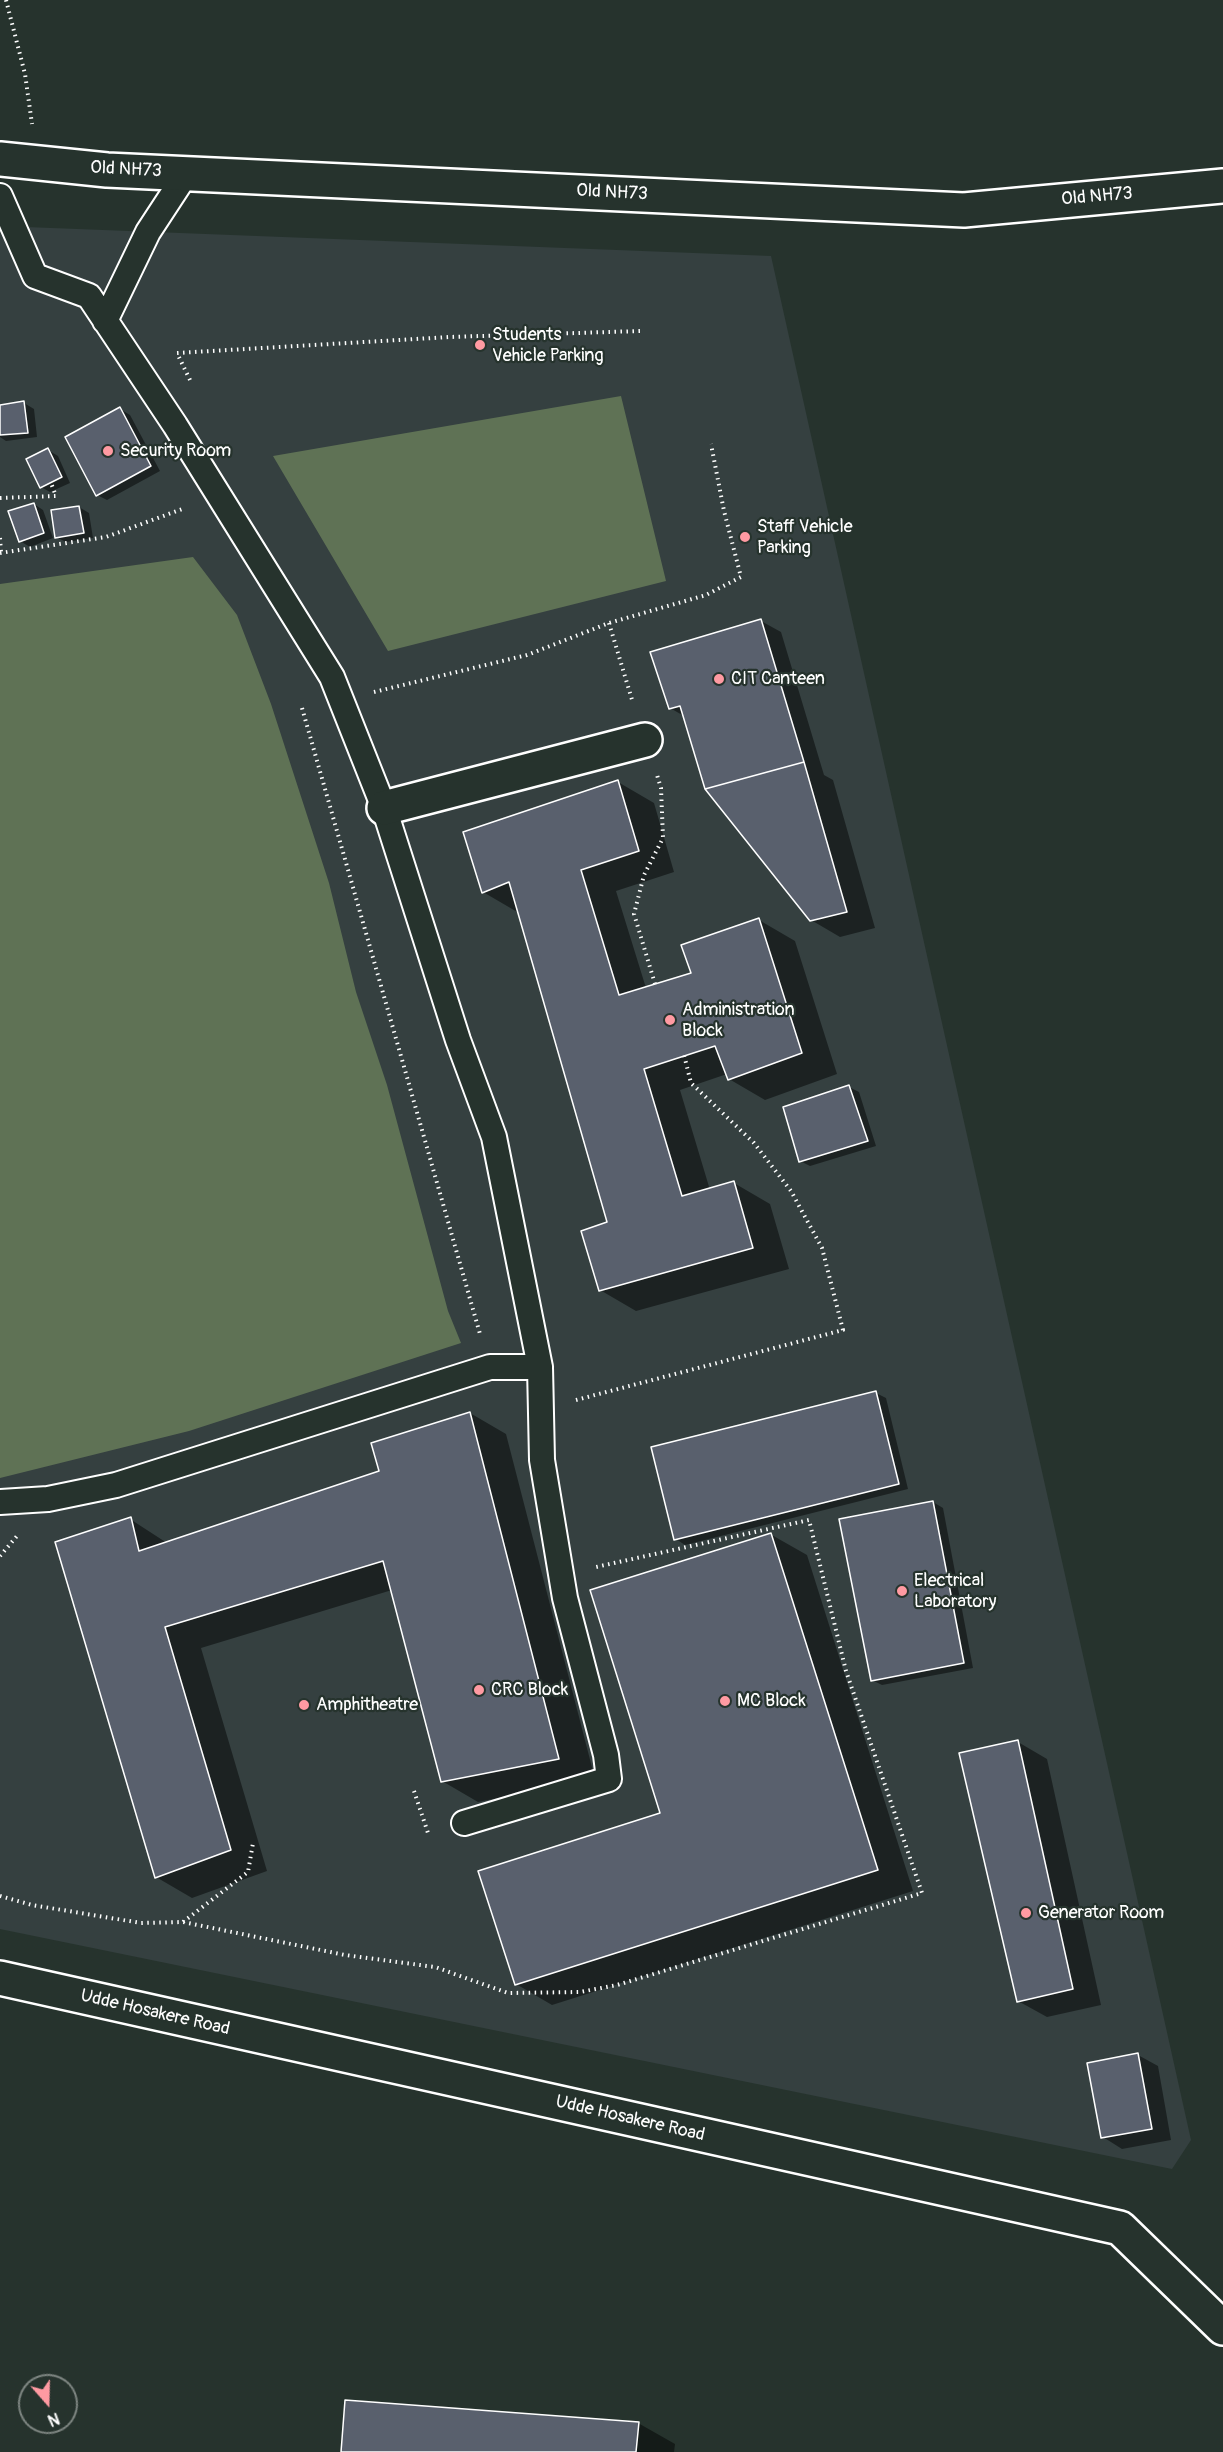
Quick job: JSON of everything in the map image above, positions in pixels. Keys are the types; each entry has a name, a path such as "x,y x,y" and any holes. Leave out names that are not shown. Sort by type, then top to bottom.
{"street":[{"name":"Old NH73","path":"0,159 38,164 186,174 964,210 1223,186"},
{"path":"384,808 645,740"},
{"name":"Udde Hosakere Road","path":"0,1978 1120,2228 1223,2328"}],"lane":[{"path":"105,321 148,232 186,174"},
{"path":"0,196 35,276 89,296 175,425 332,677 384,808 458,1040 494,1137 540,1367 542,1460 562,1575 606,1755 609,1779 464,1823"},
{"path":"0,1502 48,1499 116,1485 490,1367 540,1367"}],"path":[{"path":"6,0 25,74 38,164"},
{"path":"191,382 177,353 450,337 640,331"},
{"path":"341,700 527,655 609,623 706,595 741,577 723,511 711,444"},
{"path":"0,498 56,496 51,483"},
{"path":"0,538 1,553 106,537 189,507"},
{"path":"609,623 661,788 663,838 644,874 634,914 655,984"},
{"path":"370,682 377,691"},
{"path":"302,708 490,1367"},
{"path":"541,1410 843,1330 822,1248 791,1191 754,1143 691,1083 684,1055"},
{"path":"0,1896 32,1905 141,1923 183,1922 345,1955 435,1967 508,1993 580,1992 616,1985 922,1893 846,1671 809,1520 562,1575"},
{"path":"183,1922 248,1872 253,1843"}],"shaded area":[{"path":"0,226 771,256 1191,2140 1172,2169 0,1929"}],"green space":[{"path":"621,396 666,581 388,651 273,456"},
{"path":"193,557 237,615 271,704 329,883 356,992 387,1085 448,1311 461,1343 189,1431 0,1478 0,584"}],"building":[{"path":"24,401 28,433 0,435 0,405"},
{"name":"Security Room","path":"120,407 151,466 96,496 65,437"},
{"path":"48,448 62,477 40,488 26,459"},
{"path":"34,503 44,533 19,542 8,511"},
{"path":"79,506 84,533 55,538 51,510"},
{"name":"CIT Canteen","path":"761,619 804,762 705,789 680,706 669,709 650,652"},
{"path":"804,762 847,912 810,921 705,789"},
{"name":"Administration Block","path":"618,780 639,851 581,870 619,995 691,973 681,945 759,918 802,1053 728,1080 715,1046 644,1069 682,1196 734,1181 753,1248 599,1291 581,1231 607,1222 509,882 482,893 463,832"},
{"path":"849,1085 868,1141 799,1162 783,1107"},
{"path":"876,1391 899,1484 674,1540 651,1447"},
{"name":"CRC Block","path":"470,1412 559,1759 441,1782 383,1561 165,1627 231,1850 155,1878 55,1542 131,1517 139,1551 379,1471 371,1443"},
{"name":"Electrical Laboratory","path":"933,1501 964,1663 871,1681 839,1519"},
{"name":"MC Block","path":"771,1533 878,1870 515,1985 478,1871 660,1813 590,1590"},
{"name":"Generator Room","path":"1018,1740 1073,1989 1017,2002 959,1753"},
{"path":"1138,2053 1152,2129 1101,2138 1087,2063"},
{"path":"345,2400 639,2422 636,2452 341,2452"}],"place":[{"name":"Students Vehicle Parking","path":"480,345"},
{"name":"Security Room","path":"108,451"},
{"name":"Staff Vehicle Parking","path":"745,537"},
{"name":"CIT Canteen","path":"719,679"},
{"name":"Administration Block","path":"670,1020"},
{"name":"Electrical Laboratory","path":"902,1591"},
{"name":"CRC Block","path":"479,1690"},
{"name":"MC Block","path":"725,1701"},
{"name":"Amphitheatre","path":"304,1705"},
{"name":"Generator Room","path":"1026,1913"}]}
